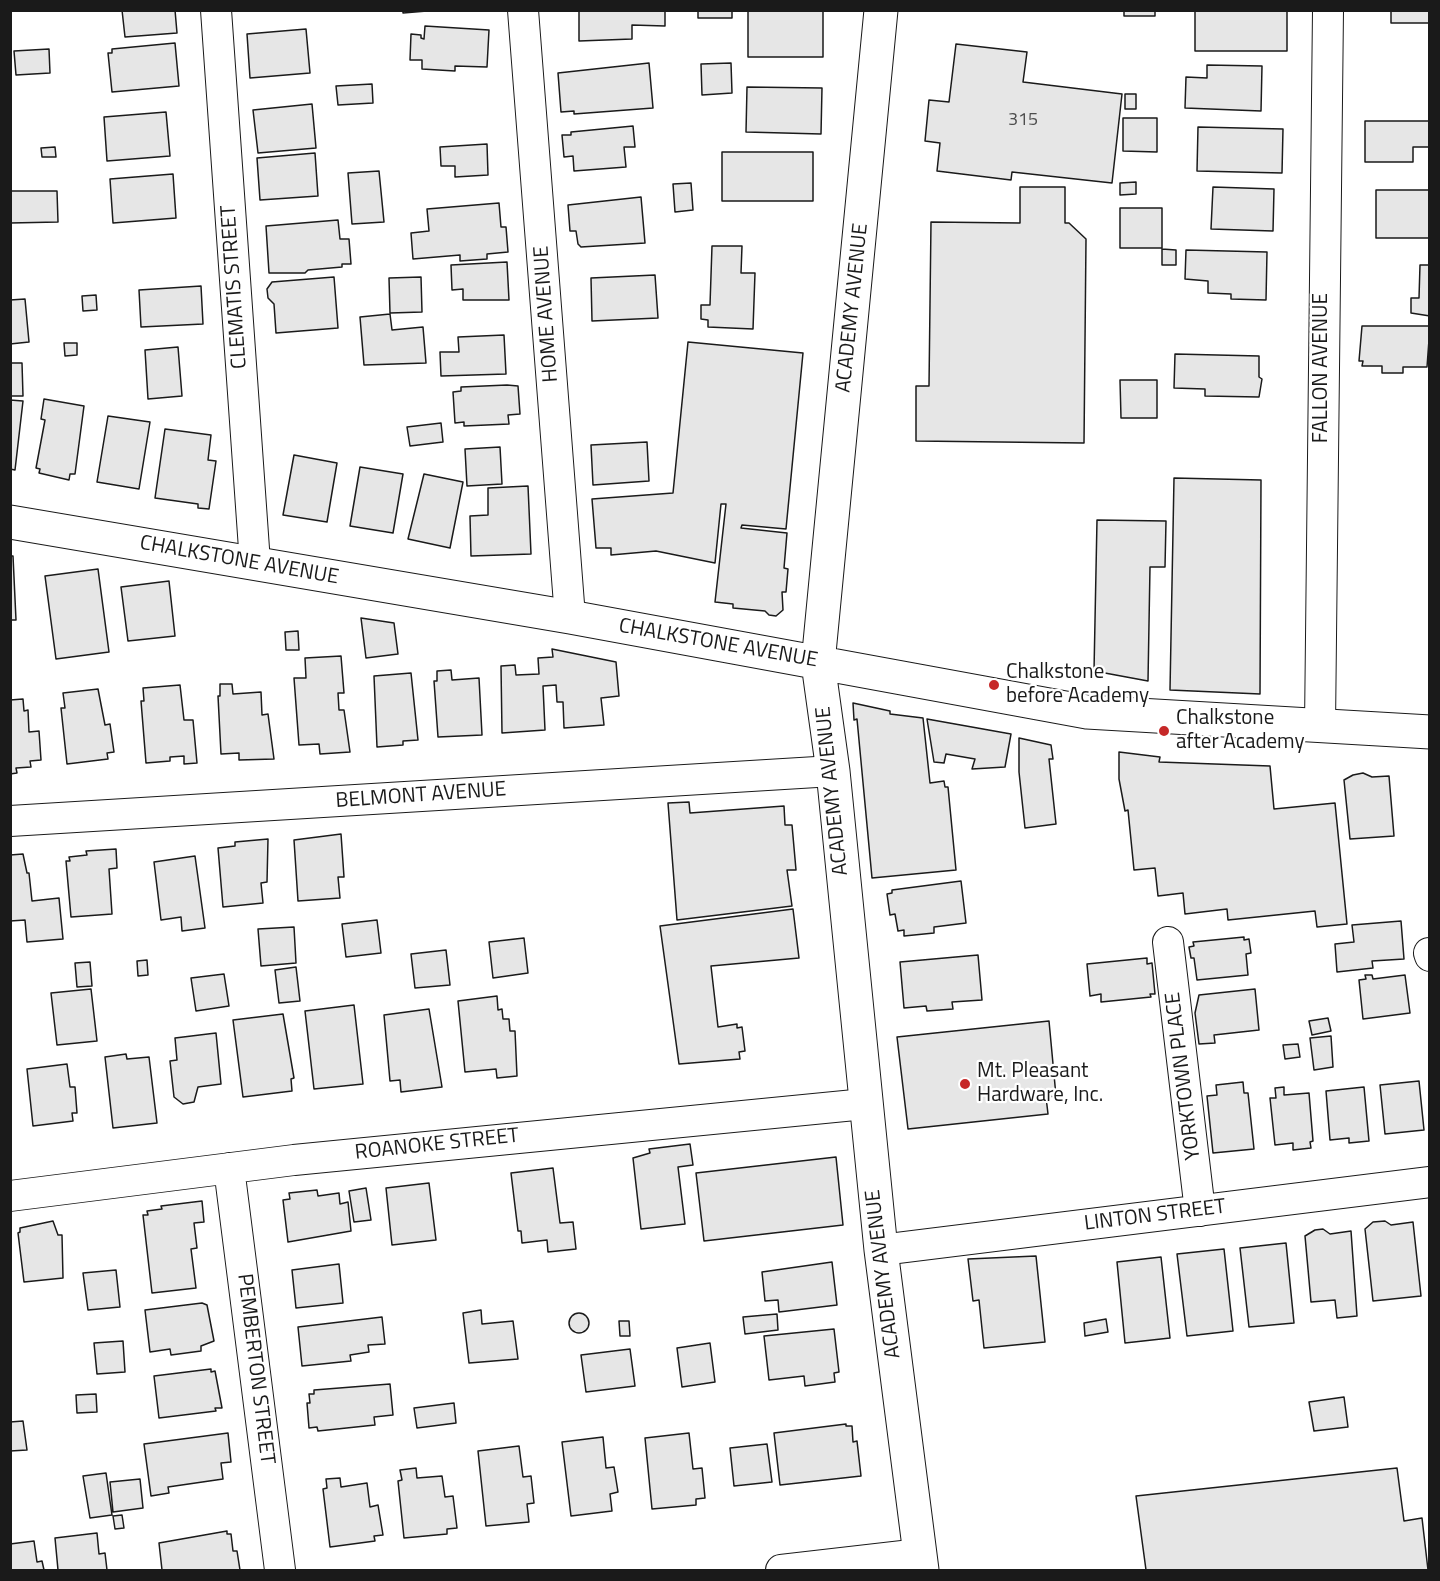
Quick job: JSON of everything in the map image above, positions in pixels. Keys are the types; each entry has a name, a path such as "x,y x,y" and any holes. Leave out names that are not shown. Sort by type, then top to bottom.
{"street":[{"name":"CLEMATIS STREET","path":"216,10 255,563"},
{"name":"HOME AVENUE","path":"523,10 570,617"},
{"name":"ACADEMY AVENUE","path":"880,10 818,663 832,771 881,1250 921,1562"},
{"name":"FALLON AVENUE","path":"1320,726 1328,10"},
{"name":"CHALKSTONE AVENUE","path":"10,522 570,617 1087,712 1430,732"},
{"name":"BELMONT AVENUE","path":"10,821 832,771"},
{"name":"YORKTOWN PLACE","path":"1168,942 1200,1211"},
{"name":"ROANOKE STREET","path":"10,1196 229,1168 865,1104"},
{"name":"PEMBERTON STREET","path":"229,1168 280,1570"},
{"name":"LINTON STREET","path":"881,1250 1430,1182"},
{"path":"781,1570 921,1562"}],"building":[{"path":"122,10 175,10 177,33 125,37"},
{"path":"403,10 439,10 403,13"},
{"path":"579,10 665,10 665,26 632,25 632,39 579,41"},
{"path":"698,10 732,10 732,18 698,18"},
{"path":"748,10 823,10 823,57 748,57"},
{"path":"1124,10 1155,10 1155,16 1124,16"},
{"path":"1195,10 1287,10 1287,51 1195,51"},
{"path":"1391,10 1430,10 1430,23 1391,23"},
{"path":"425,26 489,30 487,67 455,66 455,71 422,69 422,60 410,60 411,34 421,35 424,39"},
{"path":"306,29 310,73 250,78 247,34"},
{"path":"175,43 179,86 112,92 108,53 112,53 112,49"},
{"path":"956,44 1027,52 1023,82 1122,94 1112,183 1012,172 1011,180 937,171 940,143 925,141 929,100 949,102"},
{"path":"49,49 50,73 16,75 14,51"},
{"path":"649,63 653,108 574,114 574,111 561,112 558,73"},
{"path":"731,63 732,93 702,95 701,64"},
{"path":"1207,65 1262,66 1261,111 1185,108 1186,77 1207,78"},
{"path":"372,84 373,103 338,105 336,86"},
{"path":"747,87 822,88 821,134 746,132"},
{"path":"1125,94 1136,94 1136,109 1125,109"},
{"path":"312,104 316,148 258,153 253,110"},
{"path":"166,112 170,156 107,161 104,117"},
{"path":"1123,118 1157,118 1157,152 1123,151"},
{"path":"1365,121 1430,121 1430,147 1413,147 1413,162 1365,162"},
{"path":"633,126 635,147 624,147 626,167 574,171 573,156 564,157 562,135 571,135 571,132"},
{"path":"1198,127 1283,129 1282,173 1197,171"},
{"path":"487,144 488,175 455,177 455,166 441,166 440,147"},
{"path":"55,147 56,157 42,157 41,148"},
{"path":"722,152 813,152 813,201 722,201"},
{"path":"315,153 318,196 260,200 257,158"},
{"path":"379,171 384,222 352,224 348,173"},
{"path":"173,174 176,218 113,223 110,179"},
{"path":"1136,182 1136,194 1120,195 1120,183"},
{"path":"691,183 693,210 675,212 673,184"},
{"path":"1020,187 1065,187 1065,223 1069,223 1086,239 1084,443 916,441 916,386 929,386 931,222 1020,223"},
{"path":"1213,187 1274,189 1273,231 1211,229"},
{"path":"1376,190 1430,190 1430,238 1376,238"},
{"path":"10,191 57,191 58,222 10,223"},
{"path":"641,197 645,243 581,247 578,244 576,231 570,231 568,205"},
{"path":"499,203 501,227 506,227 508,252 487,254 487,259 460,261 460,255 413,259 411,233 429,231 427,209"},
{"path":"1120,208 1162,208 1162,248 1120,248"},
{"path":"338,220 340,239 349,239 351,264 308,270 305,273 269,273 266,226"},
{"path":"712,246 742,246 741,273 755,273 753,329 708,327 708,320 701,319 701,305 710,305"},
{"path":"1162,249 1176,250 1176,265 1162,265"},
{"path":"1186,250 1267,252 1266,300 1231,299 1231,294 1208,293 1208,281 1185,279"},
{"path":"507,262 509,300 463,300 463,289 452,290 451,265"},
{"path":"1420,265 1430,265 1430,316 1411,313 1411,298 1419,298"},
{"path":"655,275 658,318 592,321 591,278"},
{"path":"334,277 338,328 276,333 274,304 268,298 267,289 272,282"},
{"path":"421,277 422,312 390,313 389,278"},
{"path":"201,286 203,324 141,327 139,290"},
{"path":"96,295 97,310 83,311 82,296"},
{"path":"25,299 29,342 10,344 10,300"},
{"path":"390,314 392,330 423,327 426,363 364,365 360,317"},
{"path":"1362,326 1430,326 1427,367 1403,367 1403,373 1382,373 1382,366 1362,366 1363,361 1359,361"},
{"path":"504,335 506,374 441,376 440,352 459,352 458,337"},
{"path":"688,342 803,353 786,529 742,525 741,528 787,533 784,568 788,569 786,592 782,592 783,610 776,616 769,615 765,611 733,608 733,604 715,602 726,504 721,504 715,563 656,551 611,555 611,548 596,548 592,499 673,493"},
{"path":"64,343 77,343 77,355 65,356"},
{"path":"178,347 182,396 148,399 145,350"},
{"path":"1175,354 1259,356 1259,377 1262,379 1259,397 1205,396 1205,389 1174,388"},
{"path":"10,363 22,363 23,396 10,396"},
{"path":"1120,380 1157,380 1157,418 1121,418"},
{"path":"518,386 520,414 508,415 509,424 464,426 464,422 455,423 453,392 461,391 461,387"},
{"path":"44,399 84,406 75,474 70,474 69,480 39,473 40,469 36,468 45,420 41,419"},
{"path":"10,400 23,401 15,470 10,469"},
{"path":"108,416 150,422 139,489 97,482"},
{"path":"441,423 443,442 410,446 407,427"},
{"path":"165,429 211,435 208,460 216,461 209,509 198,508 198,504 155,498"},
{"path":"647,442 649,481 593,485 591,445"},
{"path":"500,447 502,484 467,486 465,449"},
{"path":"294,455 337,463 327,522 283,515"},
{"path":"360,467 403,474 393,533 350,526"},
{"path":"424,474 463,482 450,548 408,539"},
{"path":"1174,478 1261,480 1260,694 1170,690"},
{"path":"528,486 531,554 471,556 470,516 488,515 488,488"},
{"path":"1097,520 1166,521 1165,567 1150,567 1148,681 1094,671"},
{"path":"10,556 13,556 16,620 10,620"},
{"path":"98,569 109,652 56,659 45,576"},
{"path":"169,581 175,636 128,641 121,587"},
{"path":"361,618 394,623 398,654 366,658"},
{"path":"298,631 299,650 286,650 285,632"},
{"path":"552,649 616,662 619,696 601,698 604,725 564,728 563,702 557,702 556,685 543,686 545,730 502,733 501,666 515,665 516,675 539,674 538,658 553,657"},
{"path":"341,656 344,693 338,693 339,710 344,710 350,752 320,754 319,744 299,745 294,678 306,678 305,658"},
{"path":"451,670 452,680 479,678 482,735 438,737 434,681 437,681 437,671"},
{"path":"411,673 418,740 403,741 403,745 377,747 374,676"},
{"path":"220,684 232,684 233,694 261,692 262,715 268,714 274,759 239,760 239,753 221,754 218,696 220,696"},
{"path":"180,685 184,720 193,720 197,763 184,764 184,756 170,757 170,761 146,763 141,701 144,701 143,688"},
{"path":"98,689 105,725 110,724 114,752 107,753 108,759 67,764 61,708 65,708 63,693"},
{"path":"23,699 24,711 28,710 29,732 39,731 41,760 30,761 31,767 16,768 17,773 10,774 10,700"},
{"path":"853,703 890,711 890,714 923,718 930,783 944,781 945,787 948,787 956,870 872,878 857,719 854,720"},
{"path":"927,719 1011,734 1005,767 972,769 975,759 946,754 944,763 934,762"},
{"path":"1019,738 1051,745 1053,759 1049,759 1056,824 1025,828 1019,772"},
{"path":"1119,752 1160,757 1159,762 1270,766 1274,809 1335,803 1347,924 1317,927 1315,911 1228,920 1227,909 1185,914 1183,893 1158,896 1155,868 1134,870 1128,810 1125,811 1119,779"},
{"path":"1363,773 1372,777 1389,776 1394,836 1350,839 1344,780"},
{"path":"689,802 690,813 784,806 785,825 792,825 796,870 787,870 792,906 677,920 668,803"},
{"path":"341,834 344,877 338,877 340,898 298,901 294,840"},
{"path":"268,839 267,882 261,883 263,903 223,907 218,848 235,846 235,842"},
{"path":"116,849 117,868 109,869 112,914 71,917 66,861 70,861 69,857 87,855 86,851"},
{"path":"23,854 27,873 29,873 32,901 59,898 63,939 27,942 25,920 10,921 10,855"},
{"path":"195,856 205,928 182,931 181,917 161,920 154,862"},
{"path":"961,881 966,923 934,927 934,933 904,936 904,930 898,931 895,914 890,915 887,894 892,893 892,890"},
{"path":"793,909 799,958 711,966 718,1027 737,1024 737,1028 742,1027 745,1051 739,1052 740,1059 679,1064 660,926"},
{"path":"377,920 381,953 346,957 342,924"},
{"path":"1401,921 1404,959 1372,961 1373,968 1337,972 1335,944 1354,942 1352,925"},
{"path":"294,927 296,963 261,966 258,929"},
{"path":"1244,937 1244,940 1249,939 1251,953 1246,954 1248,975 1197,980 1194,958 1191,958 1189,947 1194,946 1193,942"},
{"path":"524,938 528,973 493,978 489,942"},
{"path":"446,950 450,985 415,988 411,954"},
{"path":"978,955 982,1000 952,1002 953,1009 927,1011 926,1006 904,1008 900,962"},
{"path":"1147,958 1147,964 1152,963 1155,994 1150,994 1151,997 1101,1002 1101,994 1090,996 1087,964"},
{"path":"147,960 148,975 138,976 137,961"},
{"path":"90,962 92,986 77,987 75,963"},
{"path":"296,967 300,1001 279,1003 275,970"},
{"path":"224,974 229,1006 196,1011 191,978"},
{"path":"1365,975 1372,975 1373,979 1405,975 1410,1013 1363,1019 1359,980 1366,979"},
{"path":"91,989 97,1041 57,1045 51,993"},
{"path":"1255,989 1259,1030 1214,1035 1215,1043 1199,1044 1195,1013 1199,995"},
{"path":"497,996 498,1010 502,1009 503,1019 509,1019 510,1031 515,1031 517,1076 497,1078 496,1069 465,1072 458,1001"},
{"path":"354,1005 363,1084 314,1089 305,1011"},
{"path":"429,1009 442,1087 401,1092 400,1080 390,1081 384,1015"},
{"path":"283,1014 294,1078 291,1079 292,1091 243,1097 233,1020"},
{"path":"1328,1018 1331,1031 1312,1035 1309,1021"},
{"path":"1049,1021 1056,1096 1046,1097 1048,1114 908,1129 897,1037"},
{"path":"216,1033 221,1084 198,1087 194,1102 183,1104 174,1097 170,1061 177,1060 175,1038"},
{"path":"1331,1036 1333,1067 1314,1070 1310,1038"},
{"path":"1298,1044 1300,1057 1285,1059 1283,1045"},
{"path":"126,1054 127,1059 149,1057 157,1123 113,1128 105,1057"},
{"path":"67,1064 70,1087 75,1087 77,1113 72,1113 73,1121 33,1126 27,1069"},
{"path":"1419,1081 1424,1130 1385,1134 1380,1085"},
{"path":"1243,1082 1244,1093 1248,1093 1254,1149 1213,1153 1207,1096 1217,1095 1216,1085"},
{"path":"1284,1087 1284,1095 1309,1093 1313,1141 1310,1142 1311,1148 1293,1150 1293,1143 1275,1145 1270,1098 1276,1098 1275,1088"},
{"path":"1364,1087 1369,1141 1349,1143 1349,1138 1330,1140 1326,1091"},
{"path":"690,1144 693,1165 678,1167 685,1224 641,1229 633,1158 650,1153 649,1149"},
{"path":"836,1157 843,1225 704,1241 696,1173"},
{"path":"553,1168 560,1223 573,1222 576,1249 548,1252 547,1240 522,1243 521,1231 518,1231 511,1173"},
{"path":"429,1183 436,1240 392,1245 386,1188"},
{"path":"366,1188 371,1220 354,1222 349,1191"},
{"path":"317,1190 318,1196 339,1193 340,1204 348,1202 351,1231 288,1242 283,1200 290,1199 289,1193"},
{"path":"202,1201 204,1222 194,1223 197,1248 191,1249 196,1288 152,1293 143,1215 148,1215 147,1211 162,1209 161,1206"},
{"path":"53,1221 58,1235 62,1235 63,1278 24,1282 18,1233 20,1228"},
{"path":"1385,1221 1391,1225 1413,1222 1421,1296 1373,1301 1365,1229 1373,1222"},
{"path":"1323,1229 1330,1234 1351,1231 1357,1316 1337,1318 1335,1300 1311,1302 1305,1236 1315,1230"},
{"path":"1286,1243 1294,1323 1249,1327 1240,1248"},
{"path":"1224,1249 1233,1331 1187,1336 1177,1254"},
{"path":"1036,1256 1045,1342 984,1348 979,1300 973,1301 968,1259"},
{"path":"1161,1257 1170,1338 1125,1343 1117,1262"},
{"path":"832,1262 837,1305 779,1312 778,1300 765,1301 762,1272"},
{"path":"339,1264 343,1303 296,1308 292,1270"},
{"path":"116,1270 120,1307 88,1310 83,1273"},
{"path":"202,1303 207,1305 214,1341 201,1346 201,1351 171,1355 170,1349 150,1352 145,1310"},
{"path":"481,1310 482,1324 513,1321 518,1359 469,1363 463,1313"},
{"path":"575,1313 583,1313 589,1319 589,1327 583,1333 575,1333 569,1327 569,1319"},
{"path":"777,1314 778,1330 745,1334 743,1317"},
{"path":"382,1317 385,1344 368,1345 369,1352 350,1355 351,1361 302,1366 298,1327"},
{"path":"1106,1319 1108,1332 1085,1336 1084,1323"},
{"path":"619,1321 629,1321 630,1336 620,1336"},
{"path":"834,1329 839,1372 834,1373 835,1382 805,1386 804,1376 769,1380 764,1336"},
{"path":"123,1341 125,1372 97,1374 94,1343"},
{"path":"710,1343 715,1382 682,1387 677,1348"},
{"path":"630,1349 635,1386 586,1392 581,1355"},
{"path":"211,1369 211,1372 215,1371 222,1408 215,1408 216,1411 159,1418 154,1376"},
{"path":"390,1384 393,1415 374,1417 375,1425 318,1431 317,1427 309,1428 307,1403 310,1403 309,1394 314,1394 314,1390"},
{"path":"96,1394 97,1412 77,1413 76,1395"},
{"path":"1344,1397 1348,1427 1314,1431 1309,1402"},
{"path":"454,1403 456,1423 417,1428 414,1408"},
{"path":"23,1421 27,1450 10,1451 10,1422"},
{"path":"846,1424 846,1426 852,1426 853,1442 857,1441 861,1476 780,1485 774,1433"},
{"path":"228,1433 231,1462 221,1463 223,1479 168,1487 169,1493 151,1496 144,1444"},
{"path":"689,1433 693,1469 702,1468 705,1498 696,1499 696,1505 652,1509 645,1438"},
{"path":"603,1437 606,1468 614,1467 618,1492 610,1494 612,1511 571,1516 562,1442"},
{"path":"767,1444 772,1482 734,1486 730,1448"},
{"path":"519,1446 523,1477 531,1476 534,1503 527,1504 529,1522 486,1526 478,1451"},
{"path":"416,1468 417,1478 442,1476 445,1497 453,1496 457,1528 447,1529 447,1534 404,1538 398,1481 402,1480 400,1470"},
{"path":"1397,1468 1404,1521 1422,1518 1428,1570 1146,1570 1136,1496"},
{"path":"106,1473 112,1515 90,1518 83,1476"},
{"path":"340,1478 341,1487 367,1483 370,1507 378,1505 383,1535 374,1536 375,1541 330,1547 323,1489 327,1488 326,1479"},
{"path":"140,1479 143,1508 113,1512 110,1482"},
{"path":"122,1515 124,1528 115,1529 113,1516"},
{"path":"227,1531 227,1534 231,1534 233,1551 237,1551 240,1570 162,1570 159,1543"},
{"path":"97,1533 99,1554 105,1553 107,1570 58,1570 55,1538"},
{"path":"34,1541 37,1562 42,1561 44,1570 10,1570 10,1544"}],"place":[{"name":"Chalkstone before Academy","path":"994,685"},
{"name":"Chalkstone after Academy","path":"1164,731"},
{"name":"Mt. Pleasant Hardware, Inc.","path":"965,1084"}]}
